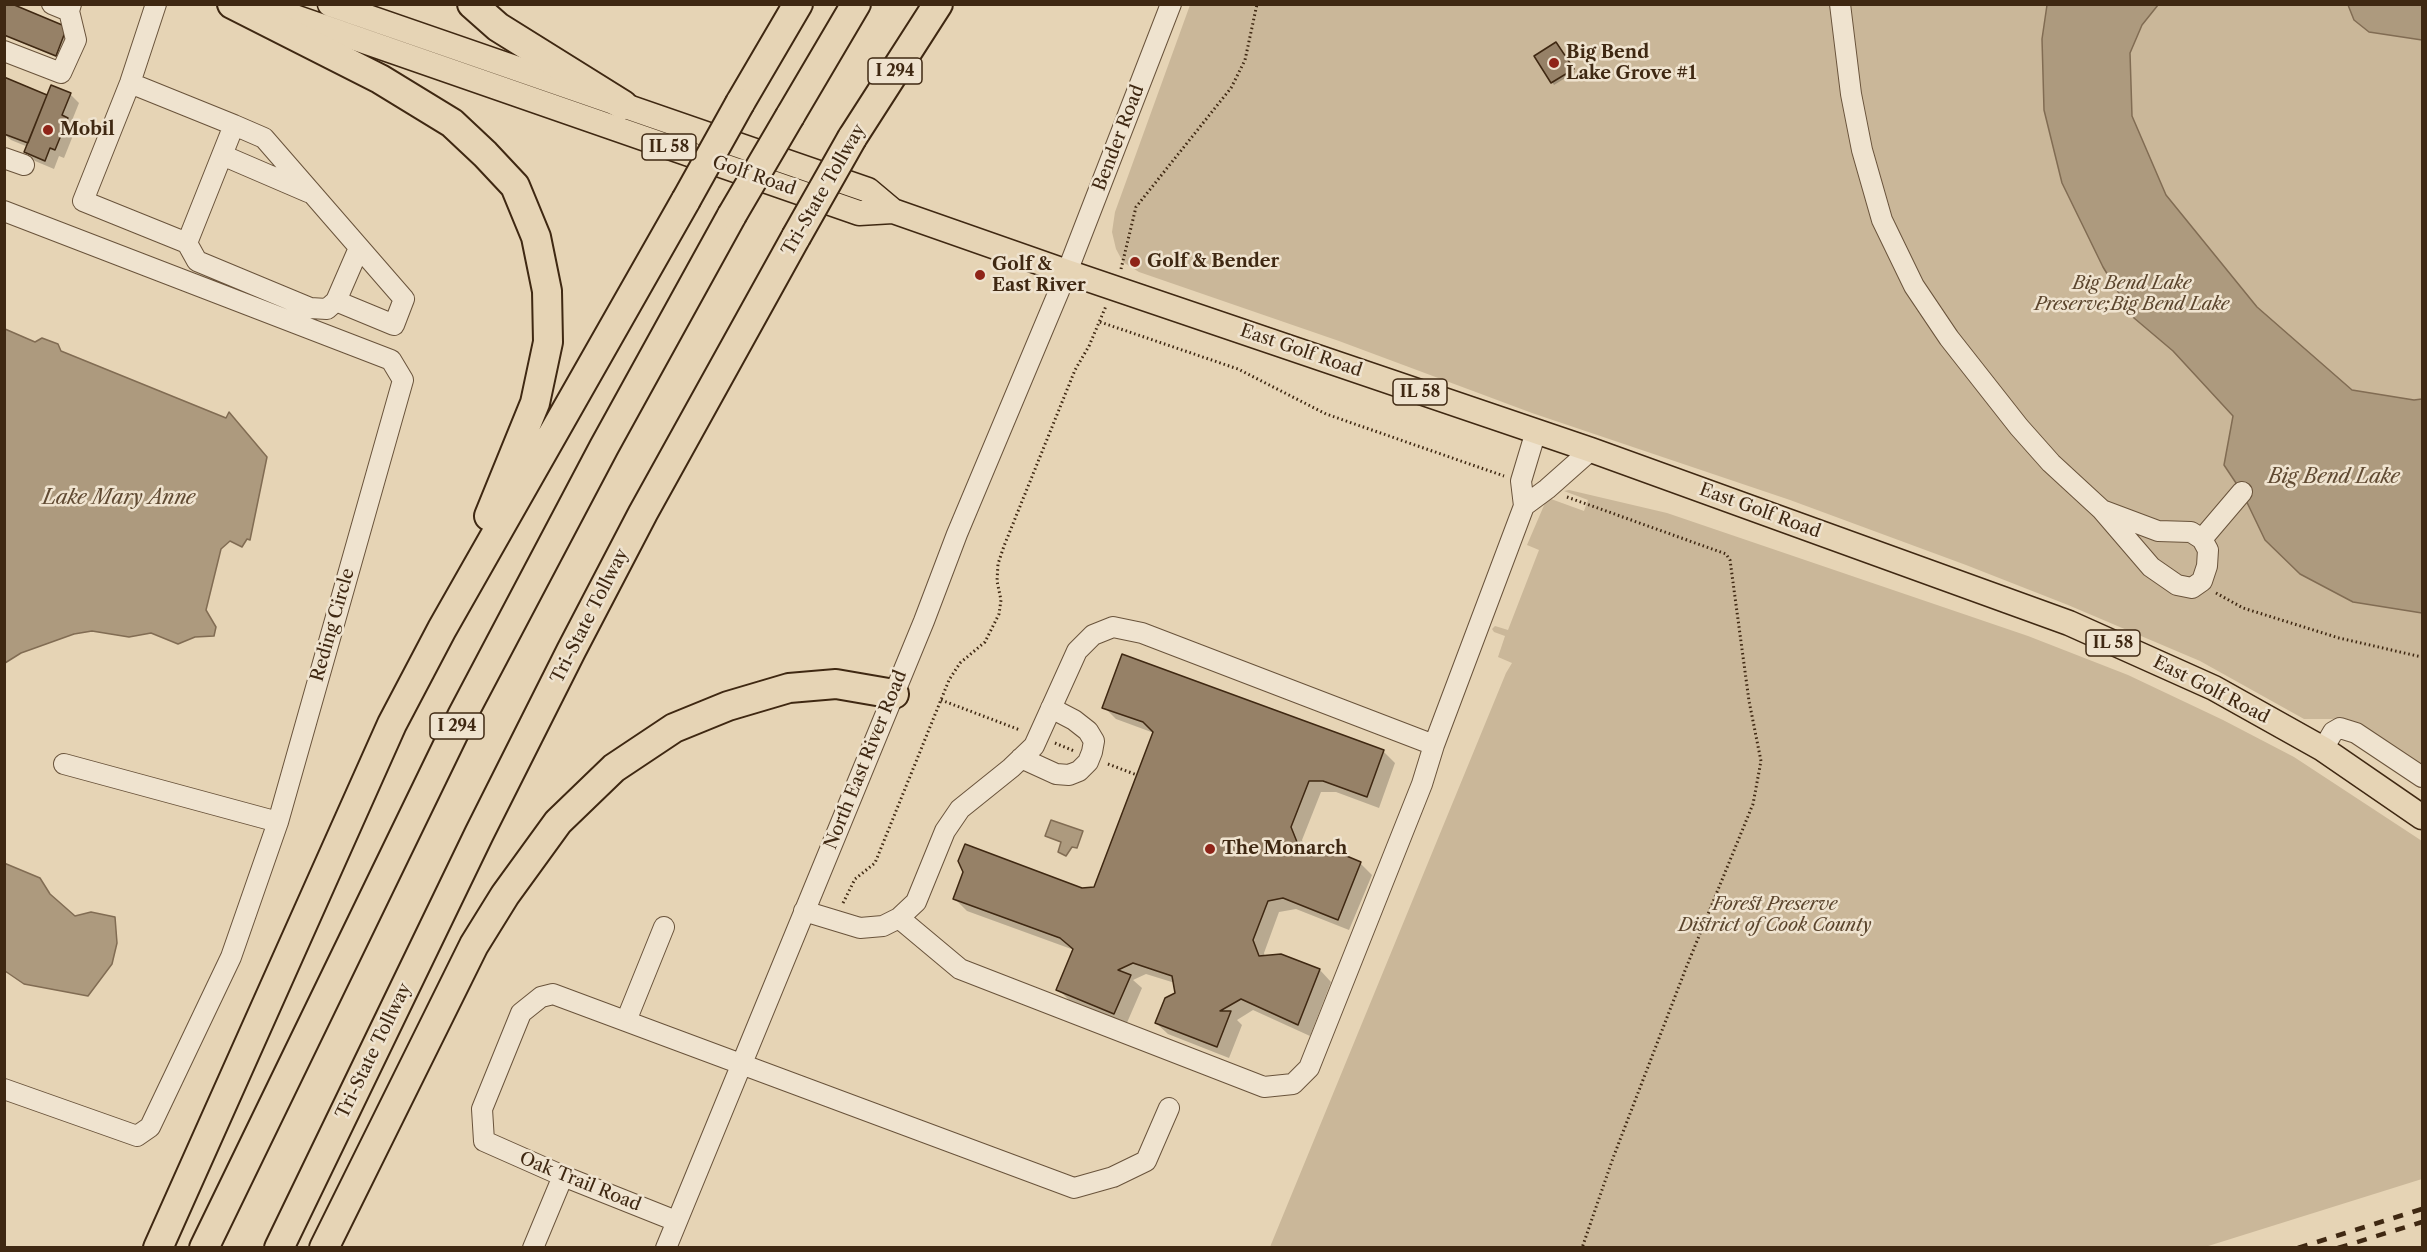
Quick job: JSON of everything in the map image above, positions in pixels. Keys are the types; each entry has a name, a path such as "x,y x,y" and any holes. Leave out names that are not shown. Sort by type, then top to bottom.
{"highway":[{"path":"232,4 380,79 452,123 515,186 536,237 547,291 548,342 535,403 442,628"},
{"path":"472,4 498,27 623,105"},
{"path":"158,1248 392,724 442,628 798,4"},
{"name":"I 294","path":"204,1248 462,716 604,447 732,215 856,4"},
{"name":"Tri-State Tollway","path":"279,1248 479,834 571,651 644,513 852,138 938,4"},
{"path":"324,1248 474,945 505,895 558,822 614,768 674,728 728,706 789,688 836,684 894,694"}],"main road":[{"name":"Golf Road","path":"257,4 859,213 893,211"},
{"name":"Golf Road","path":"330,4 868,190 893,211 1067,273"},
{"name":"East Golf Road","path":"1067,273 1591,450 2069,623 2214,688 2323,749 2422,817"}],"street":[{"path":"156,4 130,83 83,201 187,243 197,261 310,308 327,309 336,302 359,248"},
{"name":"Bender Road","path":"1067,273 1171,4"},
{"path":"1840,4 1851,94 1862,150 1882,220 1914,286 1949,338 2019,427 2051,463 2102,510 2151,567 2177,585 2192,588 2202,581 2207,566 2208,550 2202,540 2191,532 2158,531 2102,510"},
{"path":"4,51 61,73 76,40 64,7"},
{"path":"130,83 264,138 404,299 394,325 336,302"},
{"path":"187,243 234,125"},
{"path":"222,155 312,193"},
{"path":"4,158 24,165"},
{"name":"Reding Circle","path":"4,211 391,360 403,380 278,822 231,957 150,1127 137,1136 4,1089"},
{"name":"North East River Road","path":"666,1248 894,694 957,534 1067,273"},
{"path":"899,918 960,969 1264,1087 1293,1084 1309,1068 1422,784 1434,745 1524,506 1521,481 1536,431"},
{"path":"1524,506 1591,450"},
{"path":"2202,540 2242,492"},
{"path":"804,911 860,928 883,926 899,918 916,902 945,831 960,809 1034,746 1077,651 1093,635 1113,627 1142,633 1434,745"},
{"path":"1021,758 1056,774 1069,775 1079,771 1088,762 1094,741 1088,731 1051,708"},
{"path":"2323,749 2333,732 2340,729 2356,733 2422,777"},
{"path":"64,764 278,822"},
{"path":"664,927 626,1021 1074,1188 1113,1177 1146,1161 1169,1108"},
{"name":"Oak Trail Road","path":"626,1021 553,994 541,997 522,1012 482,1109 484,1141 563,1176 676,1221"},
{"path":"533,1248 563,1176"}],"path":[{"path":"1124,262 1136,207 1231,88 1245,60 1257,4"},
{"path":"846,898 855,879 875,863 949,680 960,663 985,642 996,620 1001,600 997,581 998,564 1004,546 1075,370 1100,322 1238,369 1326,414 1502,475"},
{"path":"1566,497 1726,554 1730,560 1749,701 1761,761 1753,804 1686,968 1613,1158 1582,1248"},
{"path":"2202,581 2217,594 2243,608 2339,638 2422,657"}],"green space":[{"name":"Big Bend Lake Preserve;Big Bend Lake","path":"1190,5 2422,5 2422,765 2348,719 2304,719 2200,661 1966,565 1790,500 1532,413 1339,341 1139,272 1123,262 1116,249 1112,232 1115,212"},
{"name":"Forest Preserve District of Cook County","path":"1569,490 1667,513 2028,636 2128,675 2294,757 2422,841 2422,1179 2205,1247 1270,1247 1512,663 1498,657 1505,636 1492,629 1495,626 1508,630 1539,550 1527,545 1545,503 1551,499 1584,511 1588,500 1564,491"}],"water":[{"name":"Big Bend Lake","path":"2047,5 2158,5 2142,25 2130,53 2132,116 2166,195 2257,307 2352,390 2414,400 2422,399 2422,613 2353,602 2300,574 2265,540 2242,492 2224,465 2233,416 2173,351 2134,318 2103,267 2062,183 2044,110 2042,39"},
{"path":"2348,5 2422,5 2422,40 2369,32 2354,20"},
{"name":"Lake Mary Anne","path":"5,329 35,342 42,338 58,344 61,351 226,418 229,412 267,457 250,540 247,539 242,547 230,541 221,549 206,610 216,627 214,636 195,637 178,644 151,633 129,637 92,631 74,634 21,653 5,663"},
{"path":"1051,820 1083,831 1077,848 1072,847 1066,856 1058,852 1061,842 1045,836"},
{"path":"4,863 40,878 50,894 75,916 91,912 115,917 117,943 112,964 88,996 24,984 5,971"}],"building":[{"path":"4,4 12,4 67,27 56,56 4,35"},
{"name":"Big Bend Lake Grove #1","path":"1556,42 1574,69 1551,83 1534,56"},
{"path":"4,77 47,95 28,143 4,134"},
{"name":"Mobil","path":"51,85 71,93 62,115 68,118 55,150 50,148 45,161 24,152"},
{"name":"The Monarch","path":"1122,654 1384,750 1367,797 1323,781 1309,781 1291,827 1299,847 1320,851 1325,847 1361,862 1338,920 1283,898 1268,901 1253,940 1259,956 1281,954 1320,969 1298,1025 1241,999 1220,1011 1231,1011 1217,1047 1155,1023 1165,998 1175,993 1172,976 1133,963 1118,970 1131,975 1114,1014 1056,990 1073,949 1060,938 953,899 963,872 958,861 965,844 1082,888 1094,887 1153,732 1143,722 1102,708"}],"railway":[{"path":"2298,1248 2422,1209"},
{"path":"2338,1248 2422,1222"}],"place":[{"name":"Big Bend Lake Grove #1","path":"1554,63"},
{"name":"Mobil","path":"48,130"},
{"name":"Golf & Bender","path":"1135,262"},
{"name":"Golf & East River","path":"980,275"},
{"name":"The Monarch","path":"1210,849"}]}
